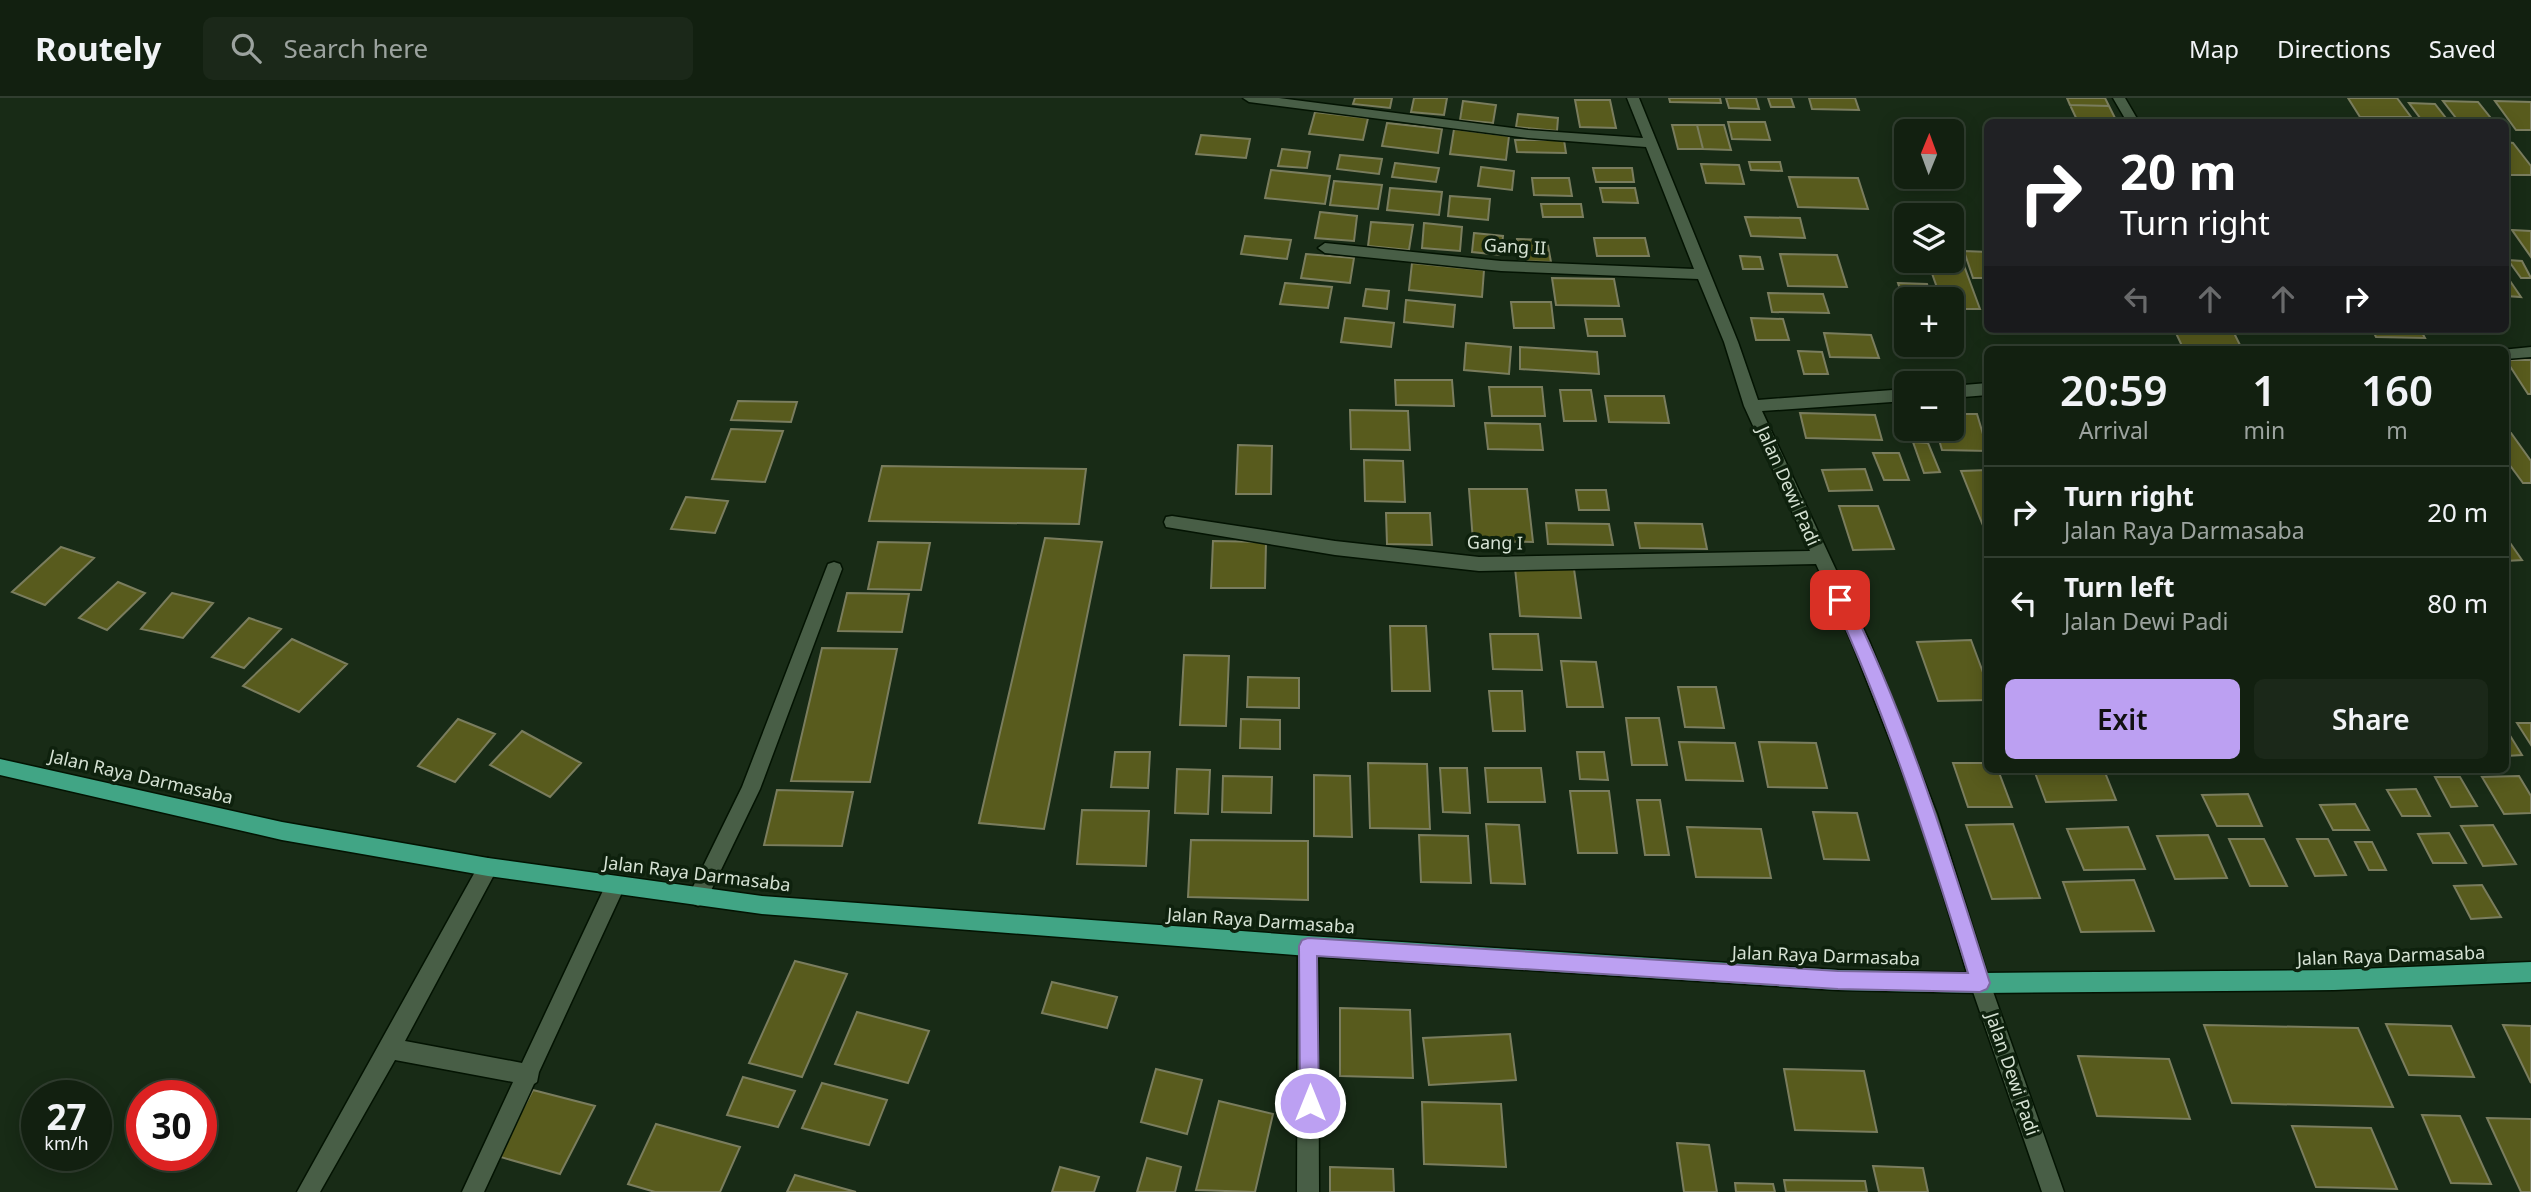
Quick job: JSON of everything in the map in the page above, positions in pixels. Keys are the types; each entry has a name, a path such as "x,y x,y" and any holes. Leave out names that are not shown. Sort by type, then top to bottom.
{"main road":[{"name":"Jalan Raya Darmasaba","path":"0,767 282,831 488,867 762,905 1308,946 1838,980 1980,983 2334,980 2531,972"}],"street":[{"path":"1249,98 1528,134 1652,143"},
{"name":"Jalan Dewi Padi","path":"1633,98 1704,274 1752,407 1861,643 1928,814 1980,983 2053,1192"},
{"path":"2119,98 2131,119"},
{"name":"Gang II","path":"1325,248 1501,266 1704,274"},
{"path":"2509,354 2531,352"},
{"path":"1964,390 1984,389"},
{"path":"1752,407 1894,396"},
{"name":"Gang I","path":"1172,522 1335,548 1479,564 1820,556"},
{"path":"701,897 751,789 834,569"},
{"path":"308,1192 390,1049 488,867"},
{"path":"473,1192 530,1075 615,886"},
{"path":"1308,946 1308,1192"},
{"path":"390,1049 530,1075"}],"building":[{"path":"1355,98 1392,98 1390,108 1353,104"},
{"path":"1414,98 1447,98 1444,115 1411,112"},
{"path":"1669,98 1720,98 1721,103 1670,102"},
{"path":"1726,98 1756,98 1759,109 1729,108"},
{"path":"1768,98 1791,98 1794,107 1771,107"},
{"path":"1809,98 1855,98 1859,110 1812,109"},
{"path":"2067,98 2105,98 2109,106 2070,105"},
{"path":"2348,98 2397,98 2411,117 2360,117"},
{"path":"1575,100 1610,100 1616,128 1580,127"},
{"path":"1463,101 1496,105 1493,123 1460,120"},
{"path":"2443,101 2478,102 2492,119 2457,119"},
{"path":"2495,101 2531,102 2531,130 2516,130"},
{"path":"2409,103 2435,104 2447,119 2421,119"},
{"path":"2070,105 2109,106 2116,119 2077,119"},
{"path":"1315,112 1368,118 1363,140 1309,134"},
{"path":"1518,114 1558,118 1557,131 1516,127"},
{"path":"1728,122 1765,122 1770,140 1732,139"},
{"path":"1387,123 1442,129 1438,153 1382,146"},
{"path":"1672,125 1697,125 1703,149 1678,149"},
{"path":"1697,125 1724,125 1731,150 1703,149"},
{"path":"1454,129 1509,136 1506,160 1450,154"},
{"path":"1201,135 1250,139 1246,158 1196,154"},
{"path":"1515,140 1564,140 1566,153 1517,152"},
{"path":"2509,142 2513,143 2531,166 2531,175 2509,175"},
{"path":"1282,149 1310,152 1307,168 1278,166"},
{"path":"1340,155 1382,159 1379,174 1337,169"},
{"path":"1749,162 1780,162 1782,171 1751,170"},
{"path":"1395,163 1439,168 1436,182 1392,177"},
{"path":"1701,164 1739,165 1744,184 1706,183"},
{"path":"1481,167 1514,171 1512,190 1478,186"},
{"path":"1593,168 1632,168 1634,182 1596,182"},
{"path":"1271,170 1330,176 1325,204 1265,198"},
{"path":"1789,177 1858,178 1868,209 1798,207"},
{"path":"1532,178 1569,178 1572,196 1534,195"},
{"path":"1334,181 1382,185 1378,209 1330,205"},
{"path":"1390,188 1442,192 1439,215 1387,210"},
{"path":"1600,188 1635,188 1638,203 1603,202"},
{"path":"1450,196 1490,199 1488,220 1448,216"},
{"path":"1541,204 1581,204 1583,217 1543,217"},
{"path":"1320,212 1357,216 1354,241 1315,238"},
{"path":"1745,217 1800,218 1805,238 1751,236"},
{"path":"1371,222 1413,225 1409,250 1368,246"},
{"path":"1424,223 1462,227 1460,251 1422,248"},
{"path":"2512,230 2531,231 2531,257"},
{"path":"1474,233 1503,236 1501,255 1472,252"},
{"path":"1245,236 1291,240 1287,259 1241,254"},
{"path":"1594,238 1645,238 1649,256 1597,256"},
{"path":"1517,239 1547,240 1551,262 1520,261"},
{"path":"1964,251 1984,252 1984,278 1973,278"},
{"path":"1306,254 1354,258 1350,283 1301,278"},
{"path":"1780,254 1837,255 1847,287 1788,286"},
{"path":"1740,256 1760,257 1763,269 1743,269"},
{"path":"2509,260 2522,261 2531,278 2521,278"},
{"path":"1412,263 1484,270 1482,297 1409,290"},
{"path":"1964,266 1980,309 1964,309 1964,287 1937,287 1932,273 1964,273"},
{"path":"1552,278 1614,279 1619,306 1556,305"},
{"path":"2509,279 2521,297 2509,296"},
{"path":"1285,283 1332,287 1328,308 1280,304"},
{"path":"1898,283 1927,284 1928,287 1899,287"},
{"path":"1366,289 1389,291 1387,309 1363,306"},
{"path":"1768,293 1823,294 1829,313 1772,312"},
{"path":"1406,300 1455,305 1453,327 1404,322"},
{"path":"1511,302 1551,302 1554,328 1514,328"},
{"path":"1345,318 1394,323 1391,347 1341,342"},
{"path":"1751,318 1783,319 1789,340 1756,340"},
{"path":"1585,319 1622,319 1625,336 1588,336"},
{"path":"1824,333 1871,335 1879,358 1830,357"},
{"path":"2176,333 2234,333 2240,346 2182,346"},
{"path":"2374,333 2422,333 2425,338 2376,337"},
{"path":"1466,343 1511,347 1509,374 1464,370"},
{"path":"1520,347 1597,352 1599,374 1520,369"},
{"path":"1798,351 1822,352 1828,374 1804,374"},
{"path":"2509,360 2531,360 2531,394 2528,394 2509,365"},
{"path":"1395,380 1452,380 1454,406 1396,405"},
{"path":"1489,387 1542,387 1545,416 1492,416"},
{"path":"1560,390 1591,390 1596,421 1564,421"},
{"path":"1605,396 1664,396 1669,423 1609,422"},
{"path":"738,401 797,402 791,422 731,420"},
{"path":"1350,410 1408,411 1410,450 1351,449"},
{"path":"1800,413 1875,415 1882,440 1806,438"},
{"path":"1964,414 1977,414 1984,438 1984,451 1942,450 1939,441 1964,441"},
{"path":"1485,423 1540,424 1543,450 1488,449"},
{"path":"731,429 783,431 765,482 712,479"},
{"path":"2509,433 2531,461 2531,483 2523,483 2509,464"},
{"path":"1913,442 1928,443 1940,472 1924,473"},
{"path":"1238,445 1272,446 1271,494 1236,494"},
{"path":"1873,453 1899,453 1909,480 1884,480"},
{"path":"1364,460 1403,461 1405,502 1365,501"},
{"path":"882,466 1086,469 1079,524 869,521"},
{"path":"1865,469 1872,490 1829,491 1822,470"},
{"path":"1984,470 1984,528 1961,471"},
{"path":"1469,489 1527,489 1533,542 1473,541"},
{"path":"1576,490 1606,490 1609,510 1579,510"},
{"path":"686,497 728,501 715,533 671,529"},
{"path":"1839,506 1878,506 1894,549 1853,550"},
{"path":"1386,513 1430,513 1432,545 1387,544"},
{"path":"1546,523 1609,524 1613,545 1548,544"},
{"path":"1635,523 1702,524 1707,549 1640,548"},
{"path":"1045,538 1102,542 1044,829 979,823"},
{"path":"1213,541 1266,542 1265,588 1211,588"},
{"path":"2509,541 2522,560 2509,561"},
{"path":"878,542 930,543 921,590 868,589"},
{"path":"61,547 94,558 45,605 12,592"},
{"path":"1515,568 1574,569 1581,618 1520,616"},
{"path":"118,582 145,593 107,630 79,618"},
{"path":"172,593 213,603 183,638 141,629"},
{"path":"847,593 909,594 902,632 838,631"},
{"path":"249,618 281,629 244,668 212,657"},
{"path":"1390,626 1426,626 1430,691 1392,691"},
{"path":"1490,634 1538,634 1542,670 1493,669"},
{"path":"292,639 347,664 299,712 243,686"},
{"path":"1971,640 1984,675 1984,700 1938,701 1917,642"},
{"path":"822,648 897,649 870,782 791,781"},
{"path":"1184,655 1229,656 1226,726 1180,725"},
{"path":"1561,661 1596,662 1603,707 1567,707"},
{"path":"1248,677 1299,678 1299,708 1247,707"},
{"path":"1678,687 1716,687 1724,728 1685,727"},
{"path":"1489,691 1522,691 1525,731 1493,731"},
{"path":"1626,718 1659,718 1667,765 1632,765"},
{"path":"458,719 495,734 455,782 418,766"},
{"path":"1241,719 1280,720 1280,749 1240,748"},
{"path":"2517,723 2531,723 2531,745"},
{"path":"522,731 581,763 550,797 490,765"},
{"path":"2509,734 2522,755 2509,756"},
{"path":"1679,742 1735,743 1743,781 1686,780"},
{"path":"1759,742 1816,743 1827,788 1768,787"},
{"path":"1115,752 1150,752 1148,788 1111,787"},
{"path":"1577,752 1604,752 1608,780 1580,779"},
{"path":"1368,763 1427,764 1430,829 1370,828"},
{"path":"1953,763 1984,763 1984,773 1999,773 2012,807 1968,807"},
{"path":"1440,768 1467,768 1470,813 1443,812"},
{"path":"1485,768 1541,768 1545,802 1488,802"},
{"path":"1177,769 1210,770 1208,814 1175,813"},
{"path":"2035,773 2105,773 2116,800 2046,802"},
{"path":"1314,775 1350,776 1352,837 1314,836"},
{"path":"1223,776 1272,777 1271,813 1222,812"},
{"path":"2519,776 2531,796 2531,813 2504,814 2482,777"},
{"path":"2435,777 2460,777 2477,806 2451,807"},
{"path":"2416,789 2430,816 2402,816 2387,790"},
{"path":"777,790 853,792 842,846 764,845"},
{"path":"1570,791 1609,791 1617,853 1578,853"},
{"path":"2248,794 2262,826 2217,826 2202,795"},
{"path":"1637,800 1660,800 1669,855 1645,855"},
{"path":"2355,804 2369,830 2333,830 2320,805"},
{"path":"1082,810 1149,811 1146,866 1077,864"},
{"path":"1813,812 1857,813 1869,860 1824,859"},
{"path":"1486,824 1519,825 1525,884 1491,883"},
{"path":"2013,824 2040,898 1992,899 1966,825"},
{"path":"2493,825 2516,864 2483,866 2461,826"},
{"path":"1687,827 1761,829 1771,878 1696,877"},
{"path":"2128,827 2145,869 2084,870 2067,829"},
{"path":"2449,833 2466,863 2433,863 2418,834"},
{"path":"1419,835 1468,836 1471,883 1421,882"},
{"path":"2208,835 2227,878 2175,879 2157,836"},
{"path":"2229,839 2264,839 2287,886 2250,886"},
{"path":"2297,839 2328,839 2346,875 2315,876"},
{"path":"1191,840 1308,841 1308,900 1188,897"},
{"path":"2355,842 2372,842 2386,870 2369,870"},
{"path":"2134,880 2154,931 2081,932 2063,882"},
{"path":"2482,885 2501,917 2471,919 2454,886"},
{"path":"795,961 847,974 802,1077 749,1063"},
{"path":"1052,982 1117,997 1107,1028 1042,1013"},
{"path":"1340,1008 1410,1010 1413,1078 1340,1076"},
{"path":"857,1012 929,1031 908,1083 835,1064"},
{"path":"2386,1024 2451,1026 2474,1077 2409,1075"},
{"path":"2204,1025 2358,1028 2393,1107 2232,1103"},
{"path":"2503,1025 2531,1026 2531,1083"},
{"path":"1510,1034 1516,1080 1429,1085 1423,1038"},
{"path":"2078,1056 2169,1059 2190,1119 2097,1116"},
{"path":"1156,1069 1202,1080 1187,1134 1141,1122"},
{"path":"1784,1069 1864,1071 1877,1132 1795,1130"},
{"path":"743,1077 795,1091 778,1127 727,1115"},
{"path":"822,1083 887,1100 869,1145 802,1128"},
{"path":"533,1090 595,1106 560,1174 497,1156"},
{"path":"1219,1101 1273,1114 1255,1192 1196,1190"},
{"path":"1422,1102 1501,1104 1506,1167 1424,1164"},
{"path":"2422,1115 2460,1116 2491,1184 2451,1183"},
{"path":"2487,1118 2531,1119 2531,1192 2521,1192"},
{"path":"656,1124 740,1147 720,1192 655,1192 628,1184"},
{"path":"2292,1126 2371,1128 2397,1189 2316,1187"},
{"path":"1677,1143 1709,1145 1717,1192 1684,1192"},
{"path":"1147,1158 1181,1167 1175,1192 1137,1192"},
{"path":"1873,1166 1923,1168 1928,1192 1879,1192"},
{"path":"1060,1167 1099,1177 1094,1192 1052,1192"},
{"path":"1330,1167 1393,1169 1394,1192 1330,1192"},
{"path":"795,1175 856,1192 787,1192"},
{"path":"1784,1180 1865,1181 1867,1192 1786,1192"},
{"path":"1735,1183 1773,1184 1775,1192 1736,1192"}],"route":[{"path":"1310,1103 1308,946 1838,980 1980,983 1928,814 1861,643 1840,600"}]}
